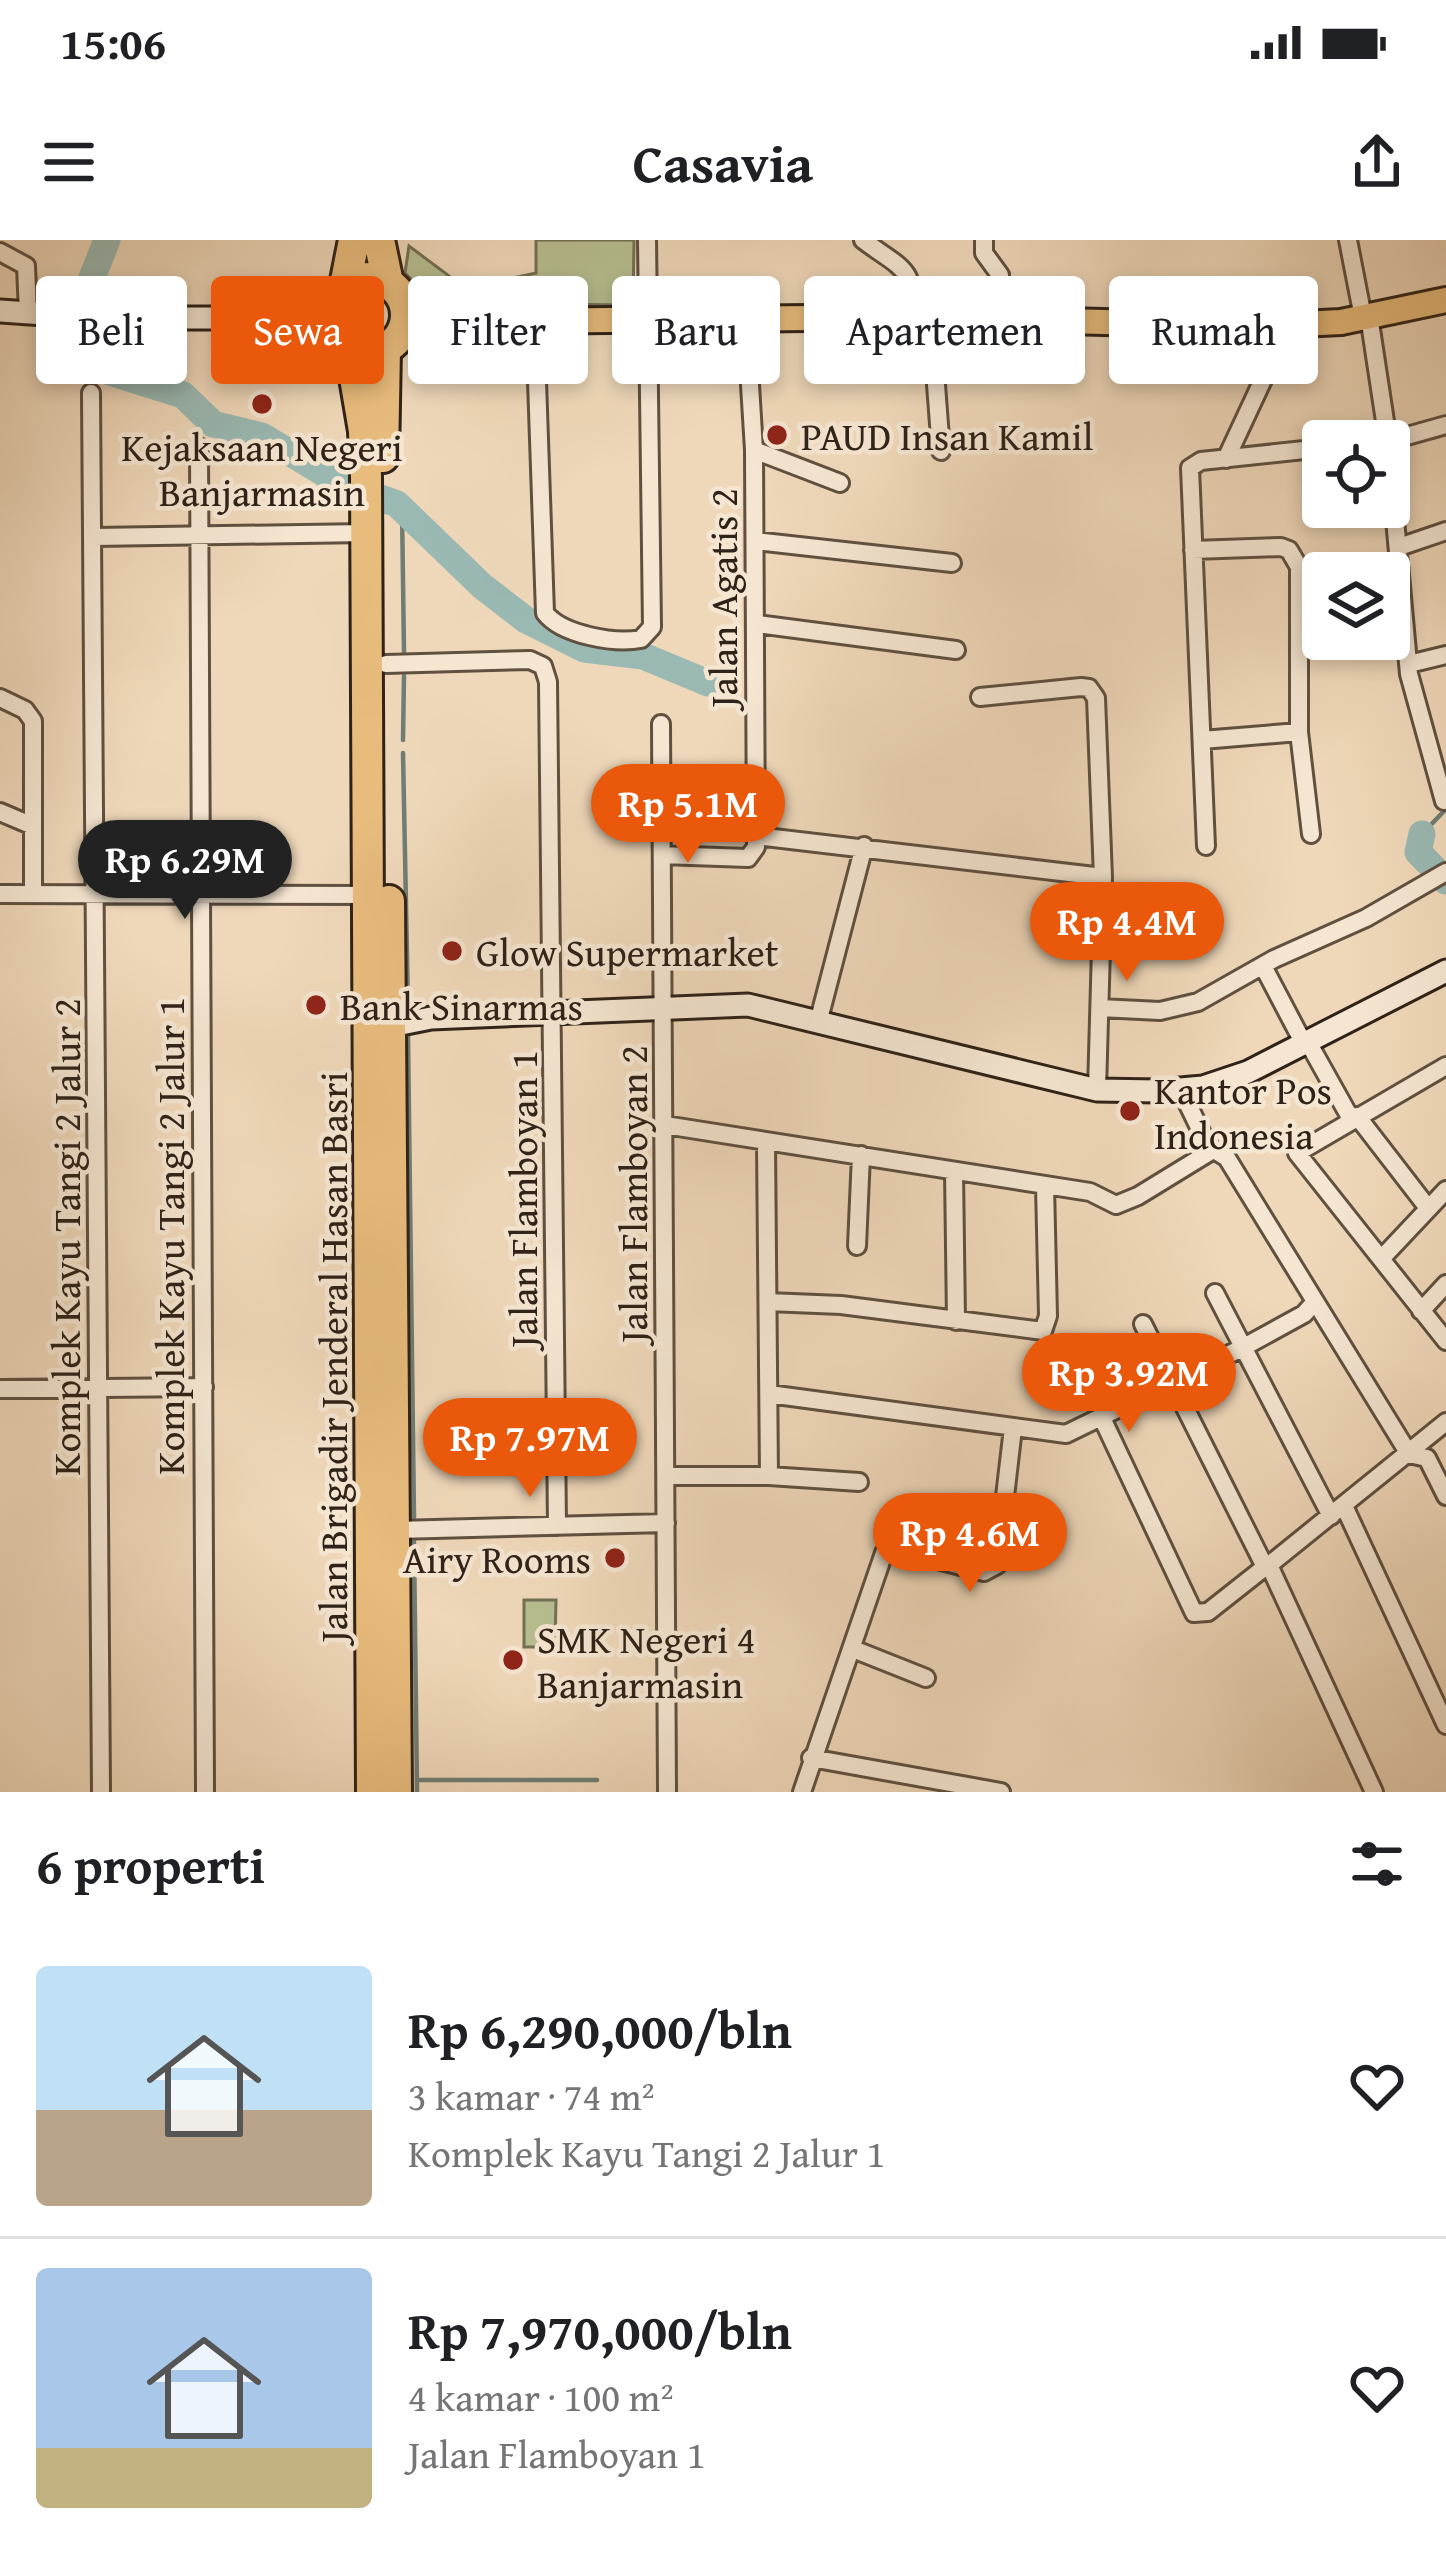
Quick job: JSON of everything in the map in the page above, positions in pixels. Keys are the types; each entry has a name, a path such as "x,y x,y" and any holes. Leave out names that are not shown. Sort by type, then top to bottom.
{"highway":[{"path":"347,276 354,240"},
{"path":"379,240 388,283 405,304 406,322 397,341 385,349"},
{"path":"384,282 388,283"},
{"name":"Jalan Brigadir Jenderal Hasan Basri","path":"380,1028 369,895 376,720 386,664 372,518 385,349"},
{"name":"Jalan Brigadir Jenderal Hasan Basri","path":"357,384 374,476"},
{"name":"Jalan Brigadir Jenderal Hasan Basri","path":"373,1792 383,1421 376,581"},
{"name":"Jalan Brigadir Jenderal Hasan Basri","path":"383,1421 396,1530 396,1792"}],"main road":[{"path":"1318,321 1446,300"}],"street":[{"path":"647,240 647,276"},
{"path":"863,240 908,276"},
{"path":"985,240 984,253 999,276"},
{"path":"1348,240 1384,420"},
{"path":"0,252 26,266 28,314"},
{"path":"0,311 211,318"},
{"path":"537,384 545,613 557,625 634,641 646,637 652,627 647,384"},
{"name":"Jalan Agatis 2","path":"750,384 757,836"},
{"path":"929,384 940,451"},
{"path":"1226,459 1261,384"},
{"name":"Komplek Kayu Tangi 2 Jalur 2","path":"91,393 101,1792"},
{"path":"1410,435 1446,425"},
{"name":"Komplek Kayu Tangi 2 Jalur 1","path":"199,447 206,1792"},
{"path":"754,450 840,482"},
{"path":"1206,846 1190,468 1195,462 1302,450"},
{"path":"92,537 200,536 372,518"},
{"path":"1397,528 1412,692 1444,801"},
{"path":"1399,547 1446,532"},
{"path":"755,541 952,562"},
{"path":"1193,550 1281,547 1296,560 1299,732 1310,834"},
{"path":"757,624 956,650"},
{"path":"1409,664 1446,655"},
{"name":"Jalan Flamboyan 1","path":"386,664 530,660 546,671 554,1015 556,1526"},
{"path":"980,697 1081,687 1094,692 1103,877 1097,1090"},
{"path":"0,698 25,710 33,721 34,895"},
{"name":"Jalan Flamboyan 2","path":"661,724 667,1792"},
{"path":"1202,740 1299,732"},
{"path":"0,812 33,826"},
{"path":"662,855 750,858 757,836 1103,877"},
{"path":"819,1019 864,846"},
{"path":"1100,1008 1160,1011 1221,992 1446,872"},
{"path":"0,894 369,895"},
{"path":"1263,966 1354,1117 1428,1208"},
{"path":"380,1028 431,1018 748,1005 1097,1090 1181,1090 1222,1082 1446,971"},
{"path":"1446,1066 1298,1150 1298,1156 1446,1341"},
{"path":"1181,1090 1197,1127 1213,1150 1227,1158 1409,1454"},
{"path":"664,1125 1090,1192 1116,1205 1213,1150"},
{"path":"766,1143 769,1476"},
{"path":"857,1246 861,1155"},
{"path":"954,1171 956,1321"},
{"path":"768,1301 841,1305 1037,1332 1047,1328 1045,1186"},
{"path":"1381,1259 1446,1190"},
{"path":"1421,1311 1446,1284"},
{"path":"1215,1293 1337,1511 1446,1725"},
{"path":"769,1394 1066,1434 1172,1385 1304,1314 1315,1303"},
{"path":"1143,1324 1267,1566 1374,1792"},
{"path":"0,1389 204,1387"},
{"path":"1102,1418 1194,1613 1208,1612 1446,1421"},
{"path":"802,1792 884,1553 899,1550 984,1572 994,1569 1013,1428"},
{"path":"1409,1454 1427,1458 1446,1496"},
{"path":"665,1476 859,1482"},
{"path":"396,1530 666,1522"},
{"path":"853,1648 926,1678"},
{"path":"811,1758 1001,1792"}],"green space":[{"path":"536,240 634,240 633,276 612,276 612,305 588,305 588,276 522,276 536,273"},
{"path":"409,246 449,276 408,276 405,273"},
{"path":"524,1600 556,1600 555,1647 524,1647"}],"waterway":[{"path":"107,240 88,288 94,367 183,395 213,424 262,436 342,484 397,504 482,586 526,620 584,649 643,656 708,683"},
{"path":"402,509 404,652"},
{"path":"403,740 404,676"},
{"path":"403,753 408,1006"},
{"path":"1422,834 1446,809"},
{"path":"1422,834 1418,852 1446,881"},
{"path":"408,1033 414,1517"},
{"path":"414,1542 417,1792"},
{"path":"417,1780 597,1780"}],"place":[{"name":"Kejaksaan Negeri Banjarmasin","path":"262,404"},
{"name":"PAUD Insan Kamil","path":"777,435"},
{"name":"Glow Supermarket","path":"452,951"},
{"name":"Bank Sinarmas","path":"316,1005"},
{"name":"Kantor Pos Indonesia","path":"1130,1111"},
{"name":"Airy Rooms","path":"615,1558"},
{"name":"SMK Negeri 4 Banjarmasin","path":"513,1660"}]}
